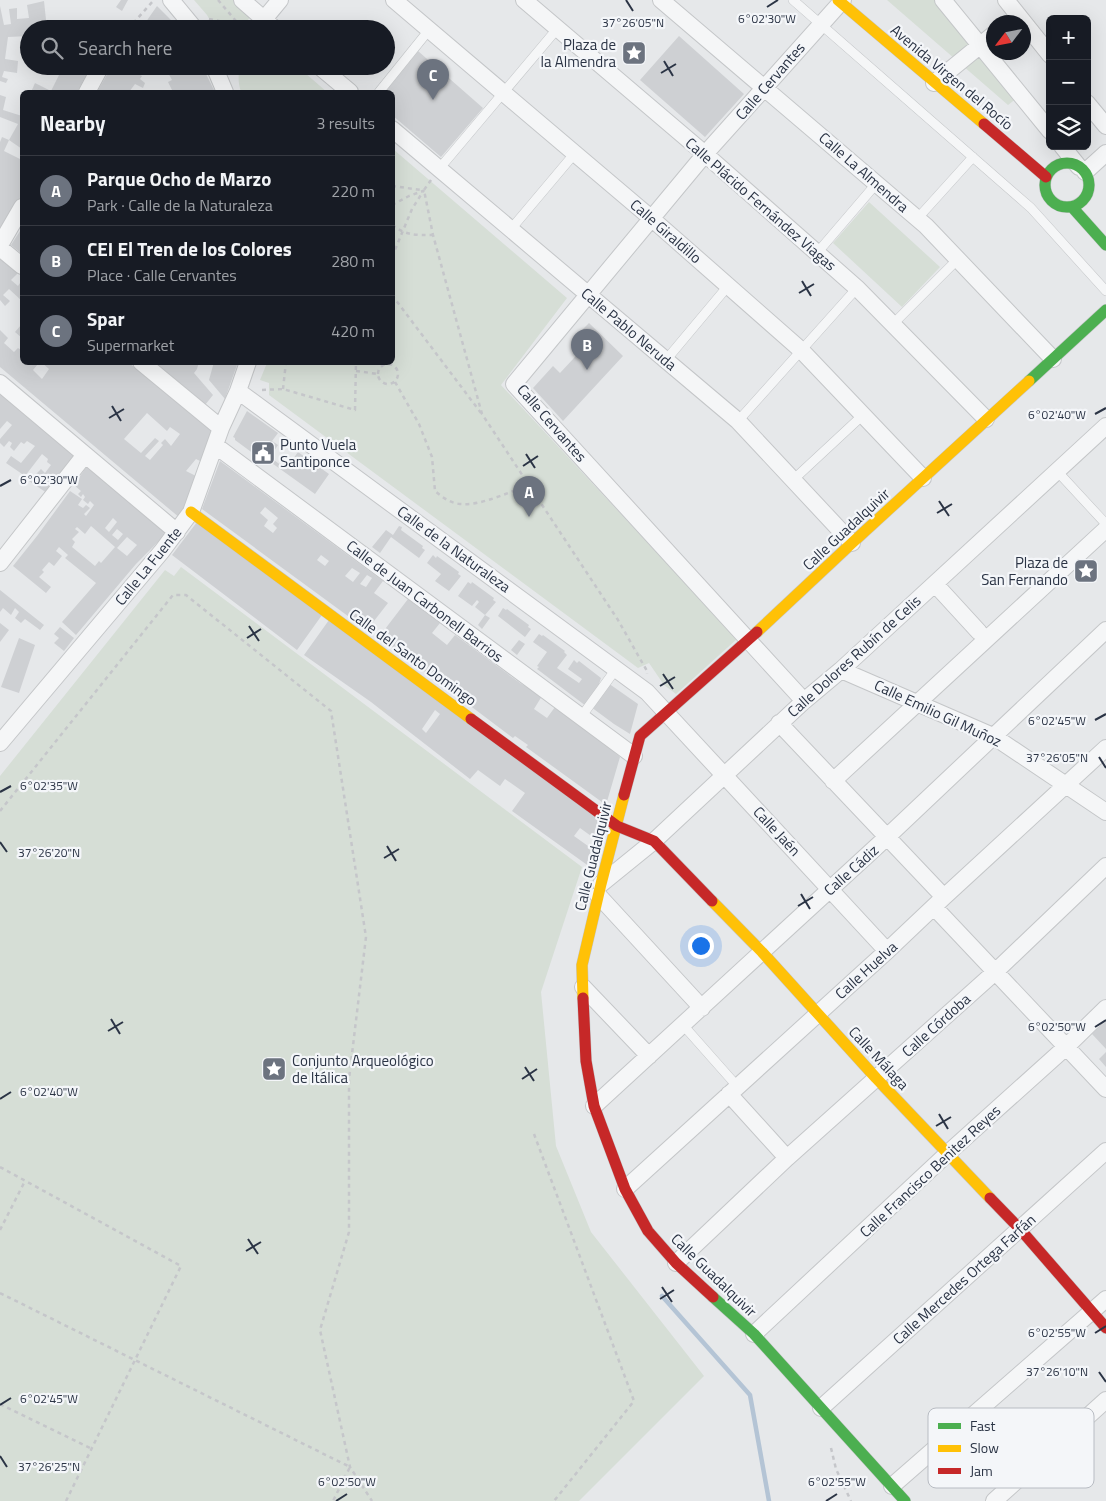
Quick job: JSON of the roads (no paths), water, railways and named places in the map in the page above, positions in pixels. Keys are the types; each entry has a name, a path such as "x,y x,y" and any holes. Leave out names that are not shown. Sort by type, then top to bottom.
{"street":[{"path":"171,0 188,20"},
{"path":"242,0 255,20"},
{"path":"264,20 280,0"},
{"name":"Calle Giraldillo","path":"394,0 651,218 801,350 923,478"},
{"name":"Calle Plácido Fernández Viagas","path":"524,0 705,154 857,288 986,419"},
{"name":"Calle La Almendra","path":"661,0 917,218 1053,359"},
{"path":"943,0 1046,126"},
{"path":"1006,0 1012,15"},
{"name":"Calle Cervantes","path":"804,701 514,384 705,154 840,1"},
{"name":"Avenida Virgen del Rocío","path":"840,1 1046,177"},
{"path":"1031,37 1046,51"},
{"path":"934,83 986,40"},
{"path":"88,90 96,75"},
{"path":"220,75 224,90"},
{"path":"330,75 348,90"},
{"path":"1089,105 1106,126"},
{"name":"Calle Pablo Neruda","path":"395,132 738,421 852,543"},
{"path":"1065,150 1082,170 1088,179 1088,194 1078,205 1072,207 1065,208 1052,202 1045,191 1046,177 1050,170 1064,163 1072,164 1082,170"},
{"path":"1082,170 1106,153"},
{"path":"1072,207 1106,245"},
{"path":"20,211 0,247 20,264"},
{"name":"Calle Guadalquivir","path":"905,1501 754,1334 676,1263 648,1231 625,1189 594,1106 586,1061 582,965 640,736 749,640 1106,310"},
{"path":"145,365 222,428"},
{"name":"Calle La Fuente","path":"0,743 177,532 191,512 247,365"},
{"path":"0,383 84,456 177,532"},
{"name":"Calle de la Naturaleza","path":"238,391 648,692 666,712"},
{"name":"Calle Dolores Rubín de Celis","path":"600,890 1106,426"},
{"name":"Calle de Juan Carbonell Barrios","path":"216,446 634,756"},
{"path":"0,563 84,456"},
{"name":"Calle del Santo Domingo","path":"191,512 617,826"},
{"path":"833,781 1106,528"},
{"path":"935,584 979,632"},
{"name":"Calle Cádiz","path":"594,1106 887,837 1106,630"},
{"name":"Calle Emilio Gil Muñoz","path":"841,670 993,736 1106,812"},
{"name":"Calle Jaén","path":"666,712 888,951"},
{"path":"780,724 887,837 995,972 1106,1089"},
{"name":"Calle Huelva","path":"625,1189 888,951 1106,748"},
{"name":"Calle Málaga","path":"617,826 654,841 762,952 876,1078 1020,1229 1106,1328"},
{"name":"Calle Córdoba","path":"676,1263 787,1158 995,972 1106,866"},
{"path":"600,890 702,1008"},
{"path":"583,987 649,1056"},
{"name":"Calle Francisco Benitez Reyes","path":"754,1334 1106,1008"},
{"path":"733,1090 787,1158"},
{"name":"Calle Mercedes Ortega Farfán","path":"821,1408 1106,1151"},
{"path":"981,1408 1106,1298"},
{"path":"1094,1411 1106,1400"},
{"path":"892,1486 928,1455"},
{"path":"994,1501 1008,1488"}],"lane":[{"path":"793,0 1031,208 1106,291"},
{"path":"439,169 558,29"},
{"path":"395,72 429,30"},
{"path":"381,90 393,75"},
{"path":"511,229 575,153"},
{"path":"917,218 973,157"},
{"path":"817,253 876,184"},
{"path":"893,324 958,259"},
{"path":"666,360 728,286"},
{"path":"738,421 857,288"},
{"path":"793,480 863,415"},
{"path":"1057,471 1106,524"},
{"path":"581,717 616,669"},
{"path":"683,1025 733,1090"}],"waterway":[{"path":"662,1296 750,1395 769,1501"}],"place":[{"name":"Plaza de la Almendra","path":"634,53"},
{"name":"Spar","path":"433,100"},
{"name":"CEI El Tren de los Colores","path":"587,370"},
{"name":"Punto Vuela Santiponce","path":"263,453"},
{"name":"Parque Ocho de Marzo","path":"529,517"},
{"name":"Plaza de San Fernando","path":"1086,571"},
{"name":"Conjunto Arqueológico de Itálica","path":"274,1069"}]}
